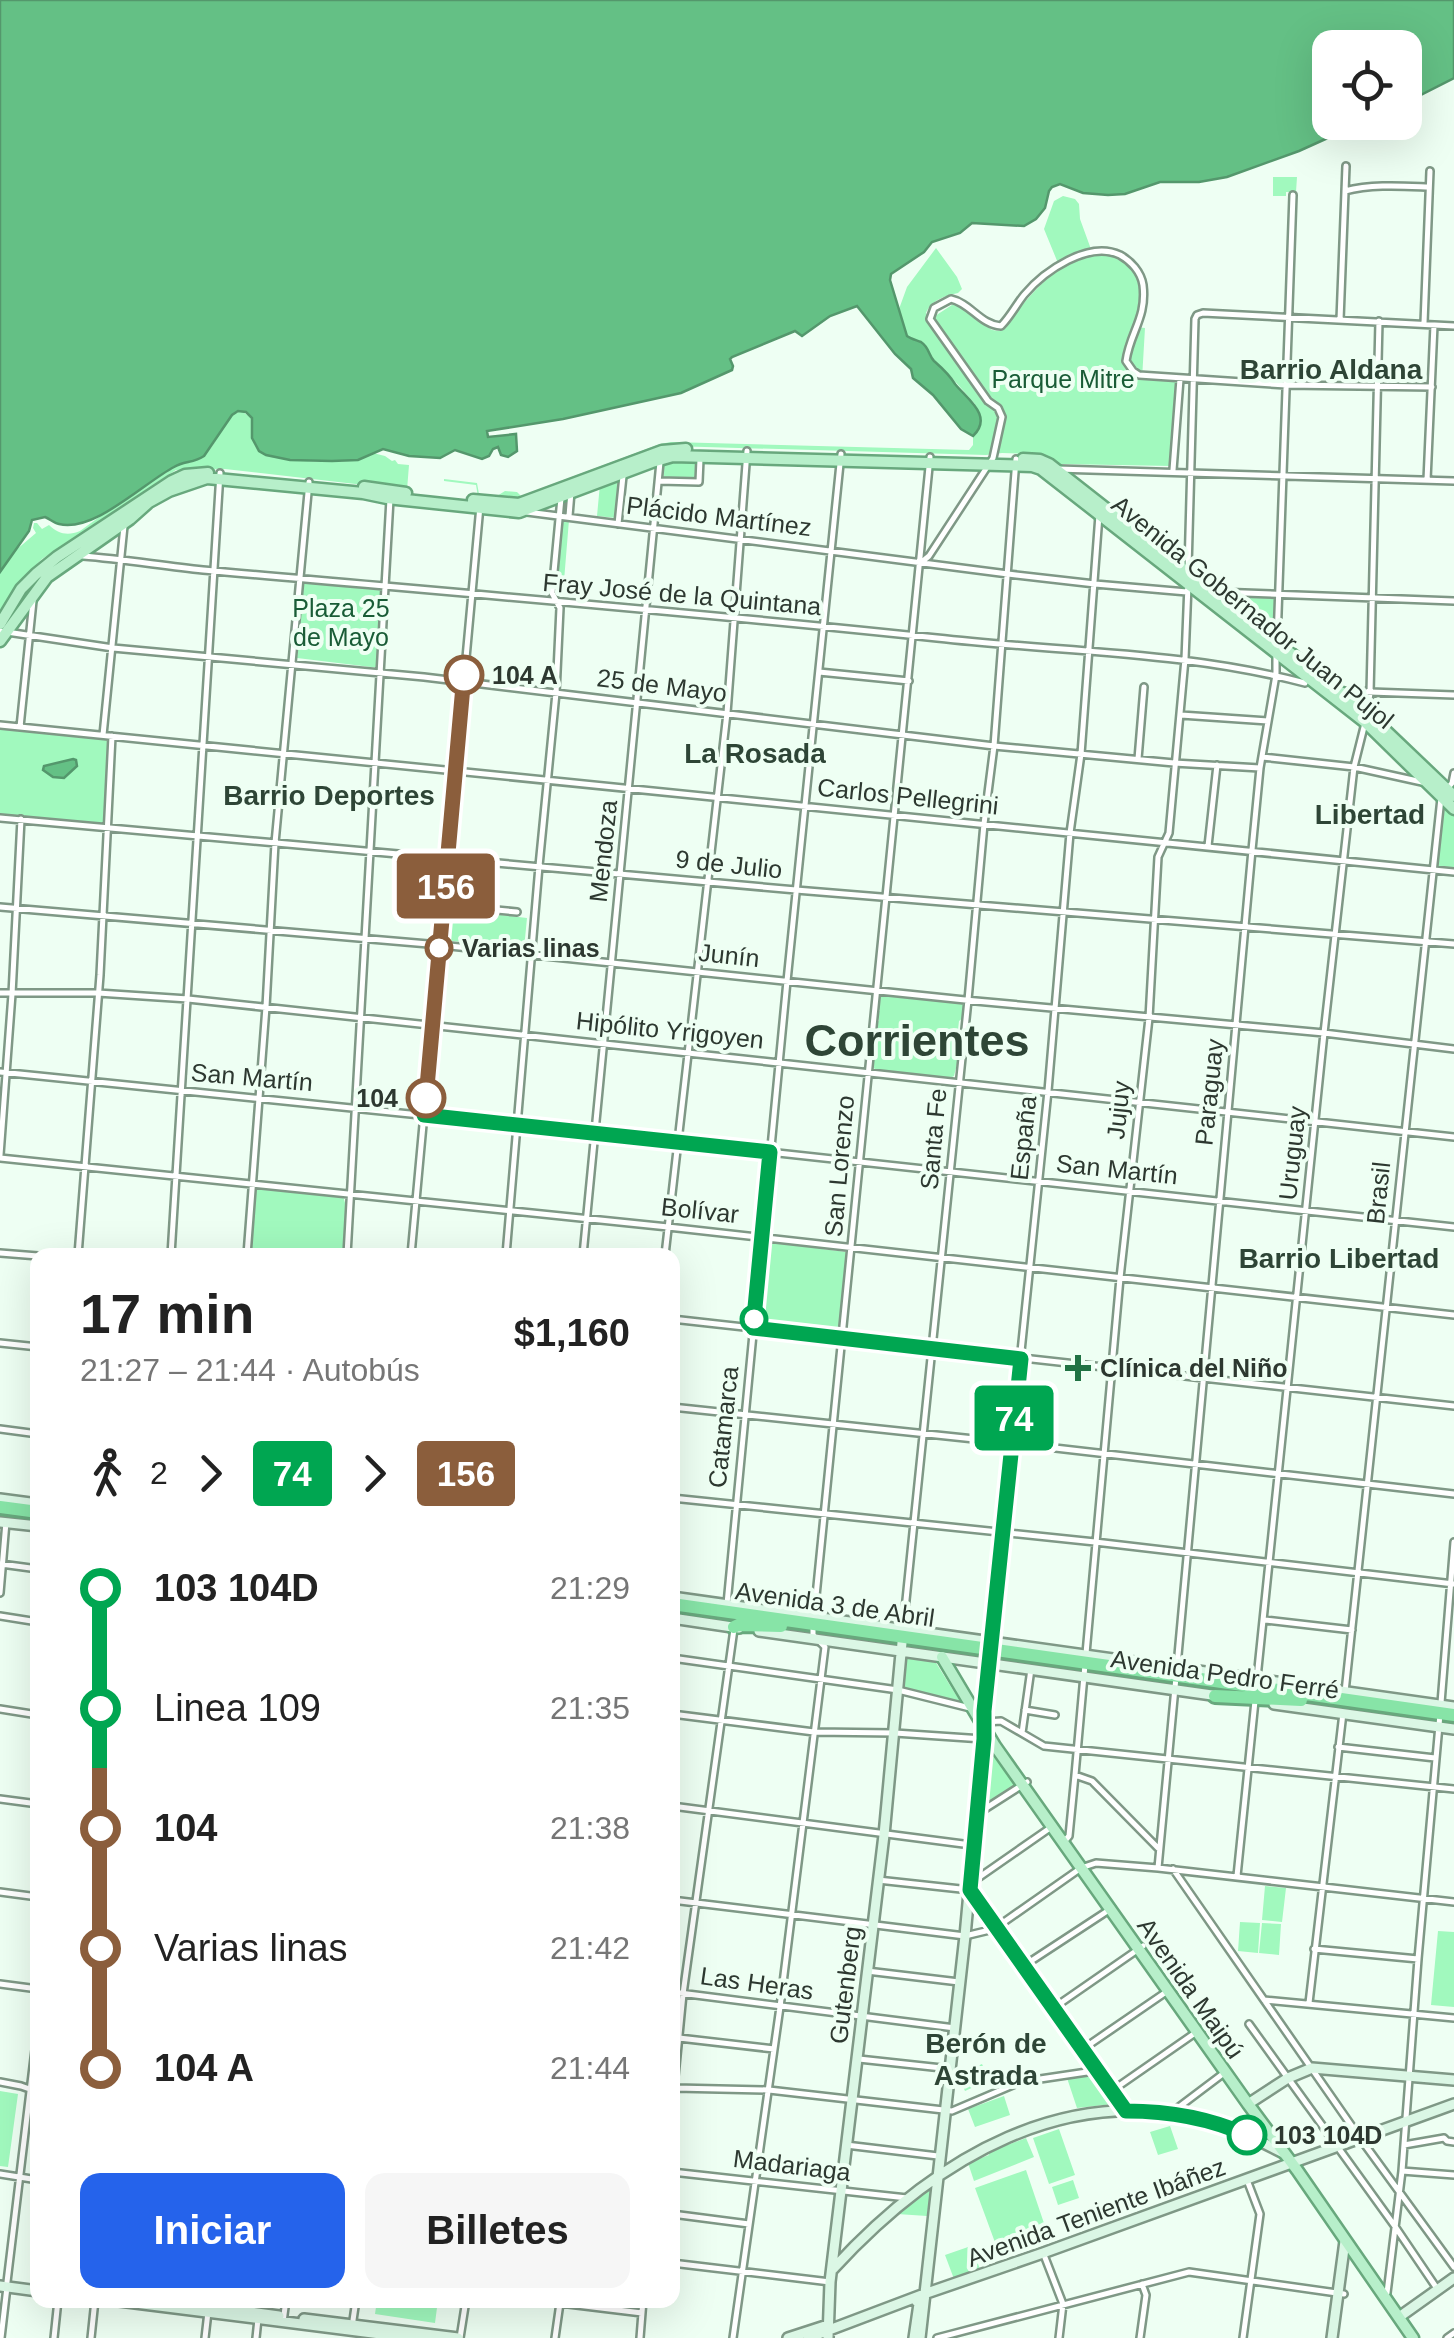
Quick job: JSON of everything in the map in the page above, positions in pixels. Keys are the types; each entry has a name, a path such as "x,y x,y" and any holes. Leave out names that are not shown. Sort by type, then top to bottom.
{"highway":[{"path":"1,1516 30,1516"},
{"path":"695,1600 724,1608 731,1616"},
{"name":"Avenida 3 de Abril","path":"680,1609 990,1652"},
{"name":"Avenida 3 de Abril","path":"731,1616 738,1625 814,1628"},
{"name":"Avenida Pedro Ferré","path":"990,1652 1301,1700 1445,1717"},
{"path":"1205,1671 1260,1682"},
{"name":"Avenida Pedro Ferré","path":"1176,1678 1260,1682 1344,1703"},
{"path":"1214,1696 1301,1700"}],"main road":[{"path":"567,489 623,473 661,455 746,454"},
{"path":"521,508 661,455 1016,462"},
{"name":"Avenida Gobernador Juan Pujol","path":"1016,462 1040,460 1055,468 1188,582 1366,718 1449,792 1454,809"},
{"name":"Avenida Gobernador Juan Pujol","path":"1016,462 1041,469 1100,510"},
{"path":"1,632 21,589 36,574 192,474 219,481"},
{"path":"179,482 219,481"},
{"name":"Plácido Martínez","path":"219,481 309,485 521,508"},
{"path":"1,632 67,556"},
{"name":"Avenida Gobernador Juan Pujol","path":"1276,647 1289,652 1340,691 1428,783 1449,792"},
{"path":"0,1499 30,1503"},
{"path":"1,1516 30,1524"},
{"name":"Avenida 3 de Abril","path":"680,1605 695,1600"},
{"name":"Avenida 3 de Abril","path":"902,1640 946,1635 990,1652"},
{"name":"Avenida 3 de Abril","path":"902,1640 942,1657 990,1652"},
{"name":"Gutenberg","path":"828,2331 902,1640"},
{"path":"917,2338 927,2292 940,2174 990,1652"},
{"name":"Avenida Pedro Ferré","path":"990,1652 1031,1669 1085,1666"},
{"name":"Avenida Maipú","path":"942,1657 983,1729 1416,2338"},
{"name":"Avenida Pedro Ferré","path":"1176,1678 1205,1671"},
{"path":"952,1675 974,1704 986,1698"},
{"name":"Avenida Pedro Ferré","path":"1176,1678 1214,1696 1255,1702 1344,1703"},
{"name":"Avenida Pedro Ferré","path":"1454,1706 1445,1717 1454,1729"},
{"path":"1250,2103 1288,2078 1312,2068 1454,2080"},
{"name":"Avenida Teniente Ibáñez","path":"808,2338 1454,2104"},
{"path":"831,2276 858,2242 940,2174 982,2148 1066,2118 1124,2111 1170,2113 1226,2126 1291,2160"},
{"path":"1336,2338 1349,2244"},
{"name":"Avenida Maipú","path":"1349,2244 1416,2338"},
{"path":"1402,2315 1454,2278"},
{"path":"3,2284 30,2287"},
{"path":"914,2298 919,2304 917,2338"},
{"path":"196,2308 208,2312 235,2308 283,2319"},
{"path":"235,2308 258,2319 456,2338"},
{"path":"352,2327 412,2338"},
{"name":"Avenida Teniente Ibáñez","path":"788,2338 828,2331"}],"street":[{"path":"1340,320 1346,166"},
{"path":"1424,324 1430,171"},
{"path":"1344,191 1387,185 1429,187"},
{"name":"Paraguay","path":"1158,1868 1260,768 1276,675 1293,195"},
{"path":"921,563 991,461 1002,417 930,318 934,308 951,299 962,302 988,324 1001,326 1025,294 1060,266 1088,252 1114,252 1134,267 1143,282 1142,314 1127,355 1129,367 1139,375 1286,385 1432,388"},
{"name":"Jujuy","path":"1065,1841 1075,1775 1120,1278 1149,1018 1158,857 1169,833 1186,659 1195,319 1202,313 1288,317"},
{"path":"1288,317 1454,326"},
{"name":"Uruguay","path":"1260,1682 1335,935 1354,767 1370,693 1380,321"},
{"path":"1427,480 1434,325"},
{"path":"1174,471 1180,379"},
{"path":"666,1248 727,713 746,454"},
{"name":"Mendoza","path":"584,1248 661,455"},
{"path":"659,481 699,482 700,456"},
{"name":"Catamarca","path":"680,2023 729,1666 735,1504 841,457"},
{"name":"San Lorenzo","path":"733,2338 825,1647 814,1628 930,460"},
{"name":"Santa Fe","path":"902,1640 994,746 1016,462"},
{"path":"1055,468 1454,482"},
{"path":"618,524 623,473"},
{"path":"171,1248 219,481"},
{"path":"247,1248 275,843 309,485"},
{"path":"507,1248 556,692 560,608 552,592 559,516 567,489"},
{"path":"567,489 569,517"},
{"path":"347,1248 390,494"},
{"path":"412,1248 479,504"},
{"name":"Plácido Martínez","path":"521,508 618,524 1095,584 1188,582 1207,593 1454,601"},
{"name":"España","path":"990,1652 1081,754 1100,510"},
{"path":"103,736 114,648 122,519"},
{"name":"Fray José de la Quintana","path":"83,556 1002,646 1186,659 1305,683"},
{"path":"20,727 36,574"},
{"name":"25 de Mayo","path":"1,632 114,648 556,692 994,746 1260,768"},
{"path":"819,672 909,681"},
{"path":"1138,759 1144,687"},
{"path":"1340,691 1454,695"},
{"path":"1180,714 1268,721"},
{"name":"Carlos Pellegrini","path":"0,725 1454,872"},
{"path":"78,1248 112,736"},
{"path":"1262,757 1354,767 1428,783"},
{"path":"1208,846 1217,765"},
{"name":"Brasil","path":"1309,2003 1433,870 1454,773"},
{"name":"9 de Julio","path":"0,818 886,898 1454,944"},
{"path":"0,1157 2,1072 12,994 21,819"},
{"path":"444,905 517,912"},
{"name":"Junín","path":"0,907 440,945 1454,1049"},
{"name":"Hipólito Yrigoyen","path":"0,993 98,993 188,999 1454,1137"},
{"name":"San Martín","path":"2,1072 595,1132 1454,1227"},
{"name":"Bolívar","path":"0,1157 1454,1315"},
{"path":"0,1253 30,1255"},
{"path":"680,1321 1454,1406"},
{"path":"0,1344 30,1346"},
{"path":"680,1409 1454,1494"},
{"path":"0,1429 30,1433"},
{"path":"680,1499 1452,1584"},
{"path":"0,1593 1,1516"},
{"path":"1387,2293 1402,2171 1436,1758 1445,1717 1454,1542"},
{"path":"2,1564 30,1568"},
{"path":"0,1616 30,1621"},
{"path":"1264,1620 1352,1630"},
{"path":"680,1659 898,1690 972,1708"},
{"path":"1022,1733 1031,1669"},
{"path":"1237,1876 1255,1702"},
{"path":"0,1709 30,1714"},
{"path":"1025,1710 1055,1715"},
{"path":"680,1715 814,1732 983,1729 1000,1720 1044,1746 1454,1788"},
{"path":"1338,1747 1436,1758"},
{"path":"1075,1775 1092,1780 1159,1850"},
{"path":"977,1814 1025,1784"},
{"path":"0,1798 30,1803"},
{"path":"680,1807 974,1845"},
{"path":"878,1880 970,1887 1054,1826"},
{"path":"680,1901 965,1936 995,1928 1084,1867 1096,1863 1454,1902"},
{"path":"1173,1870 1454,2267"},
{"path":"970,1887 1124,2111"},
{"path":"0,1892 30,1896"},
{"path":"968,1902 995,1928"},
{"path":"1022,1967 1112,1908"},
{"path":"1053,2009 1141,1948"},
{"path":"1314,1949 1418,1959"},
{"path":"868,1971 960,1982"},
{"path":"0,1984 30,1988"},
{"path":"1081,2050 1170,1989"},
{"name":"Las Heras","path":"682,1994 955,2028"},
{"path":"1264,2000 1454,2018"},
{"path":"1249,2024 1438,2290"},
{"path":"1110,2092 1199,2030"},
{"path":"680,2038 774,2049"},
{"path":"856,2058 950,2069"},
{"path":"680,2088 769,2090 952,2111 1020,2082 1093,2068"},
{"path":"1170,2113 1228,2071"},
{"path":"0,2082 29,2089"},
{"path":"1,2338 3,2284 30,2082"},
{"path":"1404,2145 1444,2138 1454,2142"},
{"path":"846,2145 941,2156"},
{"path":"1402,2171 1454,2176"},
{"name":"Madariaga","path":"680,2173 907,2198"},
{"path":"0,2174 30,2179"},
{"path":"1243,2338 1260,2214 1247,2180"},
{"path":"680,2215 750,2224"},
{"path":"1043,2253 1063,2304 1059,2338"},
{"path":"680,2264 831,2276"},
{"path":"937,2338 1189,2272 1341,2294"},
{"path":"1140,2338 1146,2295 1142,2284"},
{"path":"54,2338 57,2308"},
{"path":"91,2338 94,2308"},
{"path":"283,2319 285,2308"},
{"path":"352,2327 355,2308"},
{"path":"456,2338 464,2308"},
{"path":"555,2338 559,2308"},
{"path":"605,2308 642,2313"},
{"path":"640,2338 643,2308"},
{"path":"206,2338 208,2312"},
{"path":"256,2338 258,2319"},
{"path":"310,2338 312,2322"},
{"path":"1447,2338 1454,2333"}],"green space":[{"path":"1273,177 1297,177 1296,192 1273,196"},
{"name":"Parque Mitre","path":"1063,196 1079,204 1092,252 1123,259 1137,274 1135,327 1145,328 1142,379 1178,381 1171,466 1059,464 1039,454 671,446 516,502 478,497 476,485 444,481 477,483 479,494 497,496 505,491 521,496 671,442 969,450 976,434 975,404 907,336 899,309 907,287 936,248 962,289 935,301 926,313 967,376 935,323 935,316 955,303 992,330 1004,329 1030,296 1060,268 1044,229 1054,201"},
{"path":"241,411 252,418 266,455 336,462 373,453 409,465 407,490 225,469 176,470 42,559 14,588 0,613 0,572 16,550 36,533 34,523 42,529 49,525 63,533 80,531 172,468 201,458 229,419"},
{"path":"697,461 697,481 663,480 664,463"},
{"path":"619,477 616,518 597,516 600,484"},
{"path":"560,519 569,520 563,593 553,593"},
{"name":"Plaza 25 de Mayo","path":"303,580 384,586 379,668 297,658"},
{"path":"1225,594 1276,595 1274,636"},
{"path":"0,727 110,738 105,825 0,815"},
{"path":"1443,802 1454,813 1454,869 1436,867"},
{"path":"448,909 527,918 524,949 445,940"},
{"path":"879,991 965,1000 954,1076 948,1079 877,1072 871,1064 879,1021"},
{"path":"259,1187 343,1196 348,1213 345,1248 249,1248 254,1190"},
{"path":"766,1242 815,1245 847,1252 838,1333 756,1325"},
{"path":"903,1655 933,1658 961,1703 901,1688"},
{"path":"992,1749 1019,1784 980,1809 987,1755"},
{"path":"1265,1886 1286,1888 1282,1922 1262,1920"},
{"path":"1240,1922 1260,1923 1258,1953 1238,1951"},
{"path":"1262,1923 1281,1924 1279,1955 1259,1953"},
{"path":"1438,1931 1454,1932 1454,2007 1431,2005"},
{"path":"982,2064 989,2080 965,2091 958,2075"},
{"path":"1092,2075 1113,2104 1077,2108 1067,2078"},
{"path":"0,2091 18,2094 8,2167 0,2166"},
{"path":"1004,2096 1010,2115 975,2127 968,2109"},
{"path":"1170,2126 1178,2149 1158,2155 1150,2132"},
{"path":"1059,2129 1075,2175 1049,2184 1033,2138"},
{"path":"1026,2138 1034,2157 974,2181 968,2163"},
{"path":"1026,2170 1049,2238 1000,2256 975,2188"},
{"path":"1073,2180 1079,2198 1058,2205 1052,2187"},
{"path":"932,2184 927,2216 897,2214"},
{"path":"971,2246 980,2269 954,2279 945,2255"},
{"path":"376,2308 437,2308 435,2323 375,2314"}],"shaded area":[{"path":"0,0 1454,0 1454,78 1422,94 1422,30 1312,30 1312,140 1323,140 1227,177 1199,182 1160,182 1125,194 1108,195 1083,193 1060,184 1049,191 1045,208 1036,219 1024,226 972,223 960,233 932,242 891,274 907,336 924,344 980,415 979,429 973,436 961,429 913,378 911,369 857,306 830,316 802,336 795,331 732,357 732,370 681,393 487,431 488,437 516,434 517,451 508,457 501,455 498,447 482,459 455,450 440,458 383,449 358,460 290,460 259,451 252,438 252,418 238,411 204,456 174,467 103,514 73,525 45,517 32,520 29,531 0,572"},
{"path":"73,759 77,766 64,778 43,770 44,766"}],"bus line":[{"name":"156","path":"426,1098 464,675"},
{"name":"74","path":"426,1098 424,1115 770,1152 753,1328 1021,1359 984,1711 970,1890 1126,2111 1180,2114 1247,2135"}],"place":[{"name":"104 A","path":"464,675"},
{"name":"Varias linas","path":"439,948"},
{"name":"104","path":"426,1098"},
{"name":"Clínica del Niño","path":"1078,1368"},
{"name":"103 104D","path":"1247,2135"}],"district":[{"name":"Barrio Aldana","path":"1331,369"},
{"name":"La Rosada","path":"755,753"},
{"name":"Barrio Deportes","path":"329,795"},
{"name":"Libertad","path":"1370,814"},
{"name":"Corrientes","path":"917,1040"},
{"name":"Barrio Libertad","path":"1339,1258"},
{"name":"Berón de Astrada","path":"986,2059"}]}
